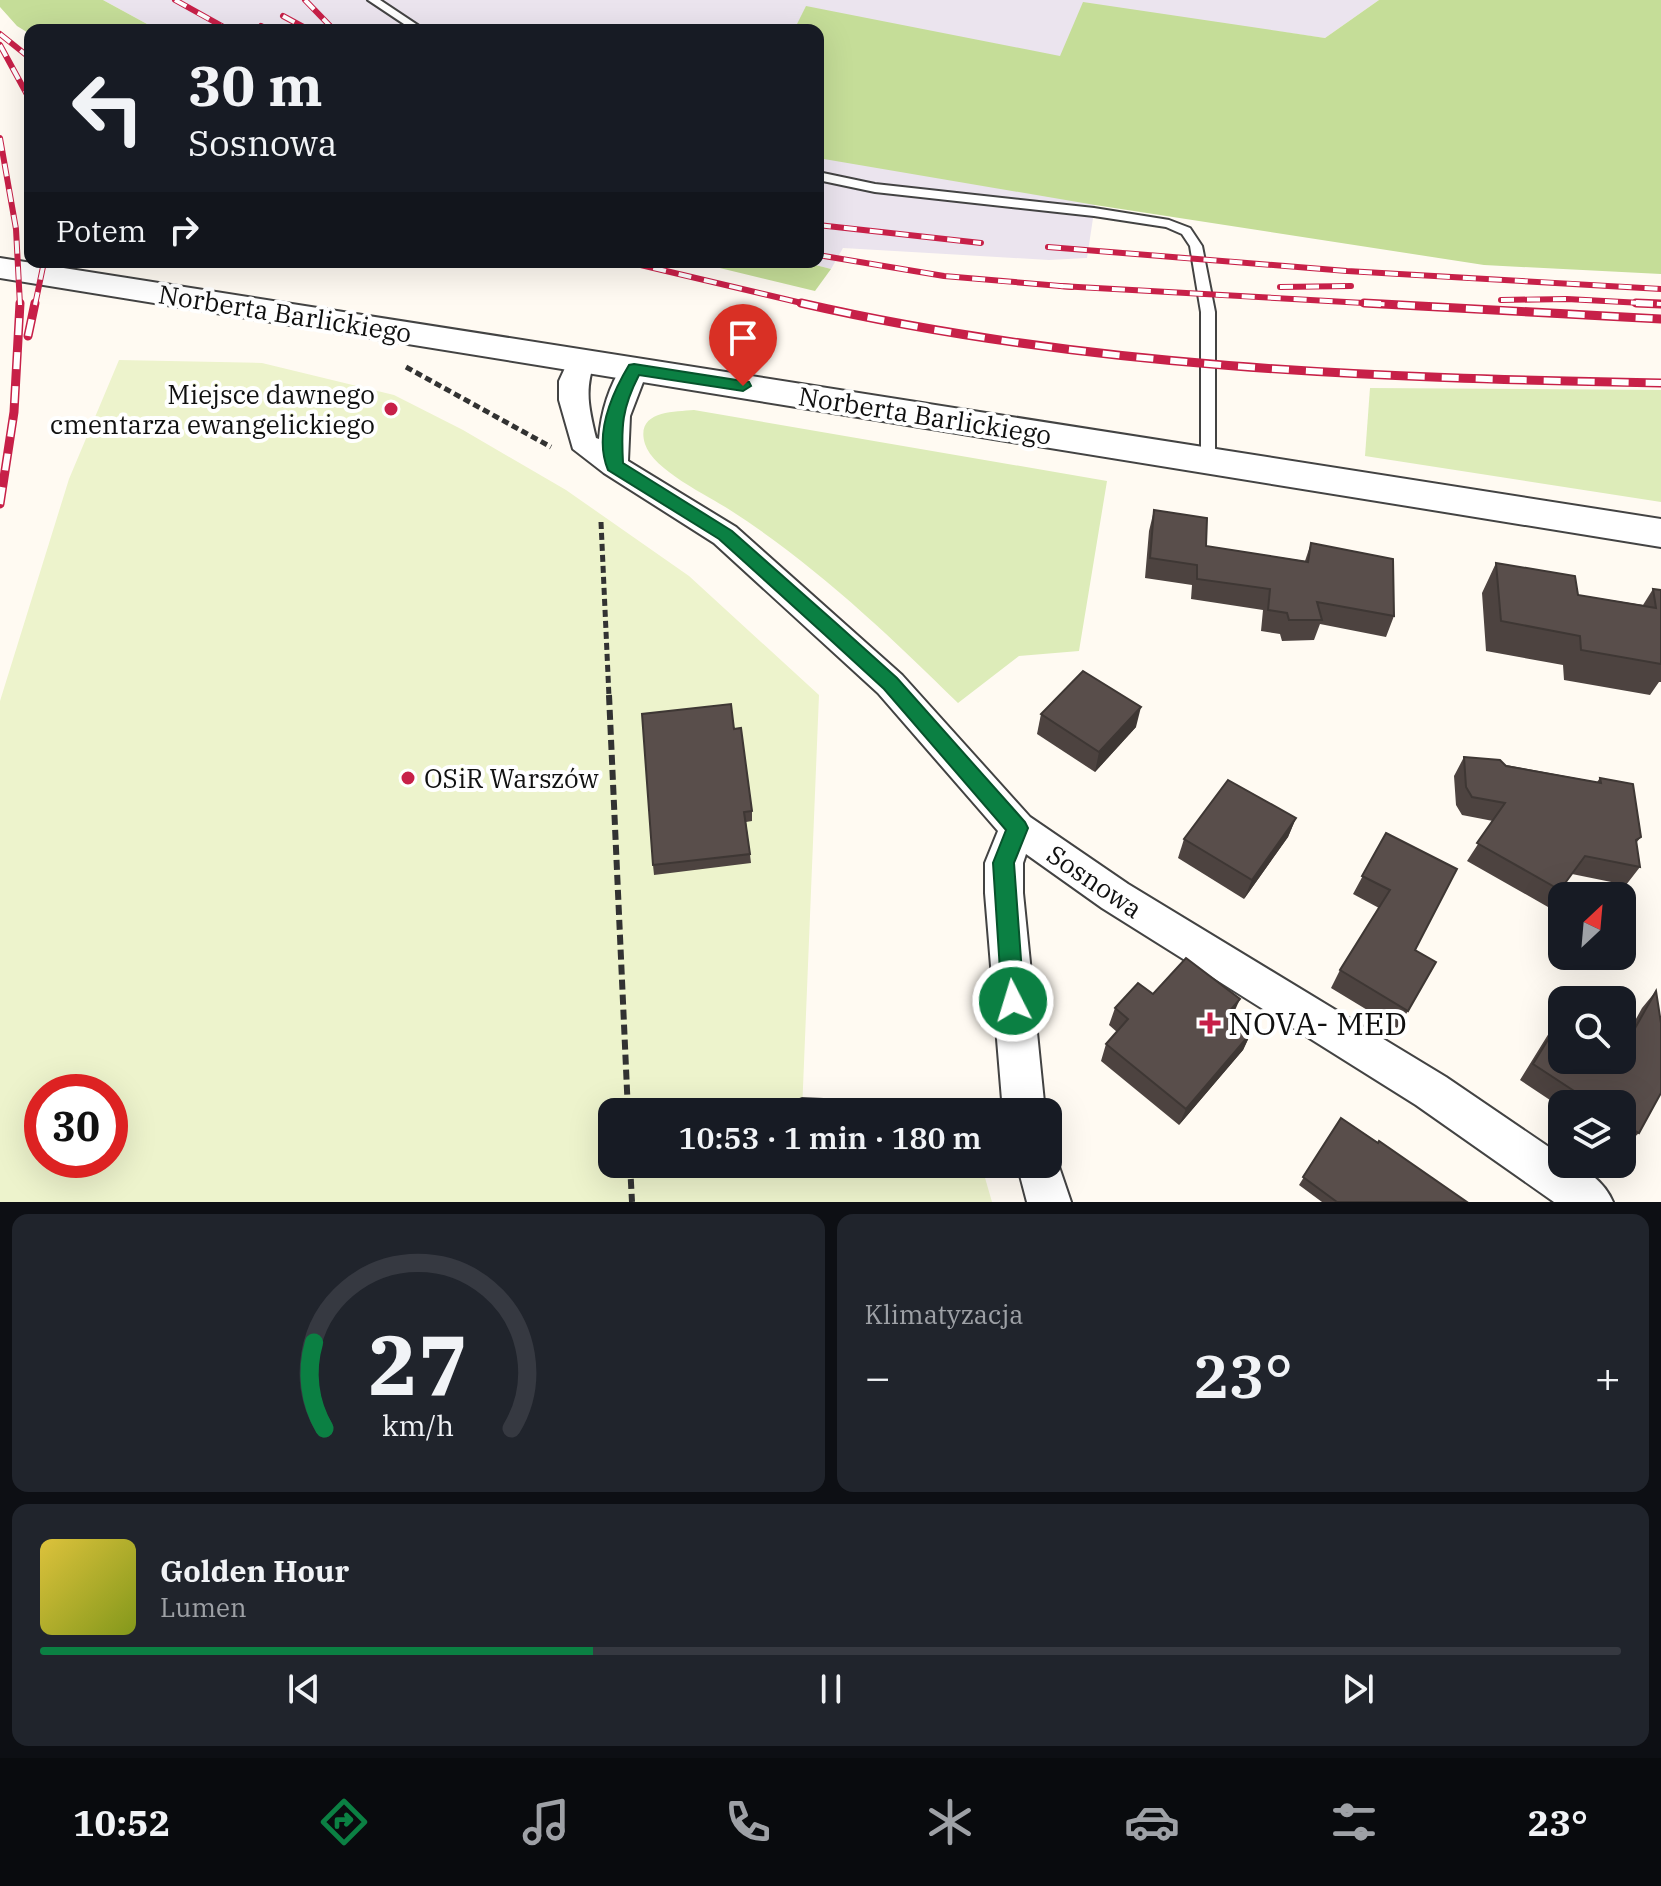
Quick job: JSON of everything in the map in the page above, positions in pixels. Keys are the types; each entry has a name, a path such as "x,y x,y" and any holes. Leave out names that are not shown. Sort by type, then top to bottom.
{"street":[{"name":"Norberta Barlickiego","path":"0,268 1661,533"},
{"name":"Sosnowa","path":"581,361 573,381 573,400 583,442 614,466 725,535 831,629 890,684 1017,828 1115,896 1431,1091 1591,1202"},
{"path":"614,466 613,420 634,369"},
{"path":"1017,828 1004,863 1004,893 1023,1098"},
{"path":"1042,1178 1049,1202"}],"lane":[{"path":"373,0 411,24"},
{"path":"824,177 875,188 1109,214 1169,224 1186,231 1196,246 1208,312 1208,461"}],"path":[{"path":"400,364 545,446 560,449 554,440"},
{"path":"601,522 628,1098"},
{"path":"631,1178 632,1202"}],"shaded area":[{"path":"103,0 1379,0 1325,38 1269,30 1095,205 1087,258 1049,260 843,248 831,269 824,267 824,24 147,24"}],"green space":[{"path":"0,0 103,0 147,24 24,24 24,30 0,7"},
{"path":"1379,0 1661,0 1661,274 1484,265 1095,205 824,159 824,24 797,24 806,6 1060,56 1083,2 1325,38"},
{"path":"720,268 831,269 815,291"},
{"name":"OSiR Warszów","path":"119,360 262,363 394,395 463,430 566,490 689,576 819,695 803,1098 598,1098 598,1178 985,1178 992,1202 0,1202 0,701 69,479"},
{"path":"1370,388 1661,390 1661,502 1365,456"},
{"path":"694,410 1107,481 1079,651 1019,656 958,703 877,625 820,576 761,531 658,463 645,444 645,425 658,415"}],"building":[{"path":"1154,510 1207,518 1206,546 1308,562 1311,543 1393,559 1394,616 1317,602 1322,620 1289,620 1287,613 1268,610 1270,589 1197,579 1197,565 1150,558"},
{"path":"1496,563 1575,576 1578,595 1656,608 1653,589 1661,590 1661,664 1581,650 1580,636 1501,621"},
{"path":"1083,671 1141,707 1099,752 1041,714"},
{"path":"731,704 734,729 741,728 752,811 744,812 750,854 653,865 642,714"},
{"path":"1464,757 1500,760 1506,766 1601,783 1600,778 1633,784 1641,837 1636,840 1640,867 1585,856 1566,882 1548,883 1477,843 1505,803 1472,797 1466,787"},
{"path":"1228,780 1296,818 1252,880 1184,839"},
{"path":"1386,833 1457,869 1415,950 1436,962 1408,1011 1340,970 1390,890 1362,876"},
{"path":"1186,958 1240,999 1227,1014 1251,1033 1186,1109 1106,1044 1128,1019 1115,1008 1138,983 1153,994"},
{"path":"1656,991 1661,1023 1661,1093 1639,1133 1636,1131 1636,1090 1573,1090 1548,1074 1636,1074 1636,1026"},
{"path":"1548,1040 1548,1074 1533,1064"},
{"path":"1341,1118 1467,1202 1337,1202 1303,1177"}],"railway":[{"path":"175,0 218,24"},
{"path":"305,0 328,24"},
{"path":"283,16 298,24"},
{"path":"0,34 24,53"},
{"path":"0,45 24,89"},
{"path":"0,138 16,229 20,304"},
{"path":"824,226 981,243"},
{"path":"1048,247 1347,271 1661,289"},
{"path":"824,256 944,276 1061,286"},
{"path":"35,305 43,268"},
{"path":"653,268 805,304"},
{"path":"1061,286 1370,303"},
{"path":"1061,286 1072,287"},
{"path":"1280,287 1351,286"},
{"path":"1501,300 1567,299 1661,304 1636,303"},
{"path":"28,336 35,303"},
{"path":"801,303 805,304"},
{"path":"1364,303 1370,303"},
{"path":"1370,303 1661,319"},
{"path":"1370,303 1400,305"},
{"path":"0,504 14,412 20,304"},
{"path":"805,304 907,325 1014,342 1229,366 1444,378 1661,383"},
{"path":"805,304 810,305"}],"place":[{"name":"Miejsce dawnego cmentarza ewangelickiego","path":"391,409"},
{"name":"OSiR Warszów","path":"408,778"},
{"name":"NOVA- MED","path":"1210,1023"}],"route":[{"path":"743,386 634,369 613,420 614,466 725,535 831,629 890,684 1017,828 1004,863 1013,1001"}]}
